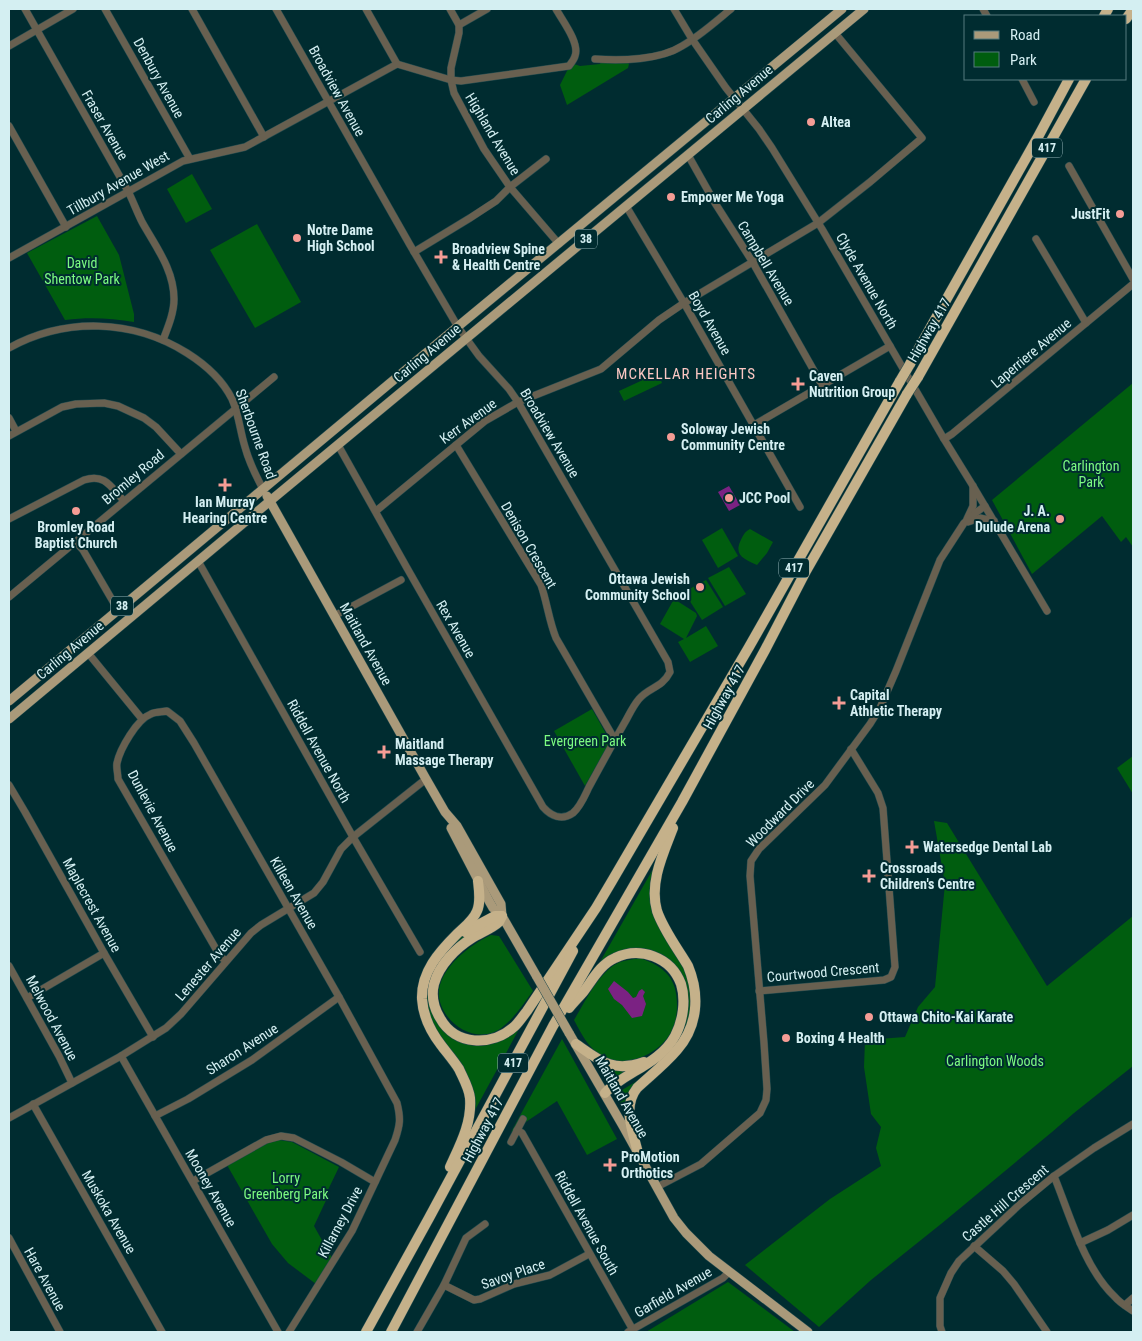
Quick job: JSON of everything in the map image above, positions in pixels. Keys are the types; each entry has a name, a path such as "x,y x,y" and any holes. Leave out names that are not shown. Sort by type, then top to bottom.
{"highway":[{"name":"417","path":"366,1332 430,1218 596,908 745,655 1068,80"},
{"name":"Highway 417","path":"391,1332 553,1026 682,802 806,571 1085,80"},
{"path":"638,1153 629,1109 631,1098 637,1088 677,1050 688,1033 696,1005 696,995 691,973 662,923 655,897 655,882 660,862 682,802"},
{"path":"430,1218 447,1173 463,1139 469,1119 470,1098 468,1088 458,1069 434,1037 424,1013 422,1001 423,988 431,964 471,921 477,911 479,900 478,881"},
{"path":"502,916 498,922 454,952 440,970 434,984 433,998 442,1023 453,1034 464,1039 481,1042 496,1038 516,1026 596,908"},
{"path":"444,948 469,929 495,916 502,916"},
{"path":"553,1026 583,992 600,969 614,958 631,953 645,953 669,966 677,976 682,987 683,1002 682,1018 675,1036 654,1059 610,1087 604,1093"},
{"path":"576,1044 601,1062 612,1066 631,1066 654,1059"},
{"path":"604,1093 614,1093 667,1060"}],"main road":[{"name":"Carling Avenue","path":"9,701 842,9"},
{"name":"Carling Avenue","path":"9,719 270,500 864,9"},
{"name":"Maitland Avenue","path":"263,489 445,812 452,830 493,908 502,916 674,1218 709,1256 808,1332"},
{"name":"Maitland Avenue","path":"445,812 457,826 501,904 502,916"}],"street":[{"name":"Fraser Avenue","path":"25,9 128,191 141,220 168,268 172,282 174,303 163,340"},
{"path":"9,46 73,9"},
{"name":"Denbury Avenue","path":"105,9 190,159"},
{"path":"192,9 264,137"},
{"name":"Broadview Avenue","path":"276,9 458,327 518,402 668,662 670,672 667,678 639,698 615,740"},
{"path":"366,9 397,64 451,80 461,81 569,66 575,57 575,43 556,9"},
{"path":"450,9 459,25 451,68 451,80"},
{"path":"459,25 487,9"},
{"name":"Clyde Avenue North","path":"674,9 726,88 744,109 772,148 1047,611"},
{"path":"596,59 614,60 650,57 674,50 703,32 731,9"},
{"name":"Kerr Avenue","path":"376,511 485,421 518,402 601,369 659,320 684,302 818,223 878,176 922,138 835,33"},
{"name":"Tillbury Avenue West","path":"9,258 183,161 245,147 397,64"},
{"name":"Highland Avenue","path":"451,80 454,93 484,149 510,187 559,244"},
{"path":"1023,80 1034,102"},
{"path":"9,126 66,227"},
{"name":"Campbell Avenue","path":"688,155 822,385"},
{"path":"414,252 496,201 510,187 546,159"},
{"path":"1069,166 1133,279"},
{"name":"Boyd Avenue","path":"626,206 684,302 800,507"},
{"path":"1036,239 1086,323"},
{"name":"Laperriere Avenue","path":"944,439 1133,284"},
{"name":"Sherbourne Road","path":"9,348 43,333 78,326 115,327 135,330 180,348 198,359 214,374 228,393 239,416 245,448 252,468 263,489"},
{"path":"754,426 890,346"},
{"name":"Bromley Road","path":"9,597 274,377"},
{"path":"9,436 62,407 76,404 104,404 118,406 144,418 156,427 181,454"},
{"path":"9,418 16,431"},
{"name":"Rex Avenue","path":"338,444 543,808 549,815 560,817 572,814 580,804 615,740"},
{"name":"Denison Crescent","path":"456,444 541,584 551,626 556,638 615,740"},
{"path":"9,519 93,477 106,481 124,500"},
{"path":"964,523 972,506 973,486"},
{"name":"Woodward Drive","path":"657,1187 701,1164 760,1113 766,1100 767,1089 750,876 751,861 759,849 825,785 870,724 880,708 896,671 940,560 964,523 985,506"},
{"path":"964,523 980,518 994,521"},
{"path":"76,542 83,550 118,610"},
{"name":"Riddell Avenue North","path":"198,561 420,952"},
{"path":"334,616 401,580"},
{"path":"88,653 142,718"},
{"name":"Killeen Avenue","path":"142,718 152,713 167,711 180,721 339,998 397,1104 401,1117"},
{"name":"Dunlevie Avenue","path":"142,718 120,753 116,765 118,779 220,956 226,962"},
{"name":"Courtwood Crescent","path":"759,991 884,980 891,977 895,967 883,808 878,793 851,749"},
{"name":"Lenester Avenue","path":"9,1118 121,1056 166,1028 181,1014 251,933 314,893 323,882 331,864 341,849 353,837 426,779"},
{"name":"Maplecrest Avenue","path":"9,785 152,1037"},
{"path":"27,998 104,953"},
{"name":"Melwood Avenue","path":"9,966 59,1056 72,1084"},
{"name":"Sharon Avenue","path":"155,1116 188,1099 252,1060 339,998"},
{"name":"Mooney Avenue","path":"121,1056 278,1332"},
{"name":"Muskoka Avenue","path":"33,1104 162,1332"},
{"name":"Killarney Drive","path":"289,1332 352,1231 395,1140 401,1117"},
{"path":"511,1142 524,1119"},
{"name":"Castle Hill Crescent","path":"942,1332 940,1326 940,1298 950,1272 959,1260 1054,1176 1133,1124"},
{"name":"Riddell Avenue South","path":"517,1130 522,1133 631,1331"},
{"path":"192,1181 266,1140 281,1136 294,1138 375,1182"},
{"path":"1054,1176 1080,1243 1097,1275 1114,1297 1133,1312"},
{"path":"1080,1243 1108,1230 1133,1215"},
{"path":"418,1332 444,1285 466,1238 485,1224"},
{"name":"Hare Avenue","path":"9,1238 60,1332"},
{"path":"974,1246 1003,1271 1047,1332"},
{"name":"Savoy Place","path":"444,1285 474,1300 480,1299 514,1284 550,1275 589,1254"},
{"name":"Garfield Avenue","path":"631,1331 723,1278 729,1272"},
{"path":"1125,1305 1133,1298"}],"green space":[{"path":"603,59 625,60 629,64 628,68 567,105 560,85 571,63 580,66 600,64"},
{"path":"192,174 212,209 186,223 167,189"},
{"name":"David Shentow Park","path":"97,216 119,255 134,314 134,322 100,318 65,320 27,253"},
{"path":"257,224 301,302 255,328 210,250"},
{"path":"658,373 662,383 624,401 619,391"},
{"name":"Carlington Park","path":"1133,383 1133,547 1126,537 1121,542 1102,516 1032,574 992,500"},
{"path":"722,528 738,556 718,568 702,540"},
{"path":"750,529 773,542 757,565 742,557 739,551 743,536"},
{"path":"729,567 746,594 725,606 708,578"},
{"path":"706,580 723,607 702,620 684,592"},
{"path":"674,599 696,613 697,616 686,638 706,626 718,646 690,662 678,642 684,639 660,624"},
{"name":"Evergreen Park","path":"592,709 609,739 609,743 585,786 554,731"},
{"path":"1133,756 1133,794 1117,768"},
{"name":"Carlington Woods","path":"934,821 947,823 1047,986 1133,916 1133,1066 871,1280 819,1327 745,1265 830,1199 881,1166 876,1148 881,1127 871,1114 864,1067 865,1040 905,1037 918,1007 935,987 945,884"},
{"path":"653,869 650,893 687,970 692,994 689,1023 680,1042 655,1065 654,1062 683,1023 680,976 640,949 629,949 615,953 600,962"},
{"path":"475,928 461,941 429,994 460,1042 475,1046 492,1044 503,1040 516,1030 518,1031 475,1110 474,1100 433,1027 424,998 430,971 452,943"},
{"path":"491,935 499,936 533,991 510,1021 500,1029 481,1035 462,1029 447,1016 439,997 439,987 448,969 464,952"},
{"path":"640,958 649,961 663,970 672,981 676,996 677,1011 675,1023 668,1037 652,1052 632,1060 612,1060 602,1056 593,1049 585,1040 574,1020 594,987 606,972 620,962"},
{"path":"562,1039 617,1139 587,1155 557,1101 511,1132"},
{"path":"602,1065 632,1069 610,1084 601,1067"},
{"path":"642,1078 626,1107 622,1107 617,1093"},
{"name":"Lorry Greenberg Park","path":"279,1140 292,1142 339,1167 314,1226 332,1258 316,1284 288,1263 272,1244 227,1165 268,1143"},
{"path":"728,1282 795,1332 646,1332"}],"shaded area":[{"name":"JCC Pool","path":"729,486 740,505 729,511 718,492"},
{"path":"614,981 633,998 642,989 645,992 643,996 646,1004 642,1016 632,1018 622,1005 614,999 608,989"}],"place":[{"name":"Altea","path":"811,122"},
{"name":"Empower Me Yoga","path":"671,197"},
{"name":"JustFit","path":"1120,214"},
{"name":"Notre Dame High School","path":"297,238"},
{"name":"Broadview Spine & Health Centre","path":"441,257"},
{"name":"Caven Nutrition Group","path":"798,384"},
{"name":"Soloway Jewish Community Centre","path":"671,437"},
{"name":"Ian Murray Hearing Centre","path":"225,485"},
{"name":"JCC Pool","path":"729,498"},
{"name":"Bromley Road Baptist Church","path":"76,511"},
{"name":"J. A. Dulude Arena","path":"1060,519"},
{"name":"Ottawa Jewish Community School","path":"700,587"},
{"name":"Capital Athletic Therapy","path":"839,703"},
{"name":"Maitland Massage Therapy","path":"384,752"},
{"name":"Watersedge Dental Lab","path":"912,847"},
{"name":"Crossroads Children's Centre","path":"869,876"},
{"name":"Ottawa Chito-Kai Karate","path":"869,1017"},
{"name":"Boxing 4 Health","path":"786,1038"},
{"name":"ProMotion Orthotics","path":"610,1165"}],"district":[{"name":"MCKELLAR HEIGHTS","path":"686,374"}]}
